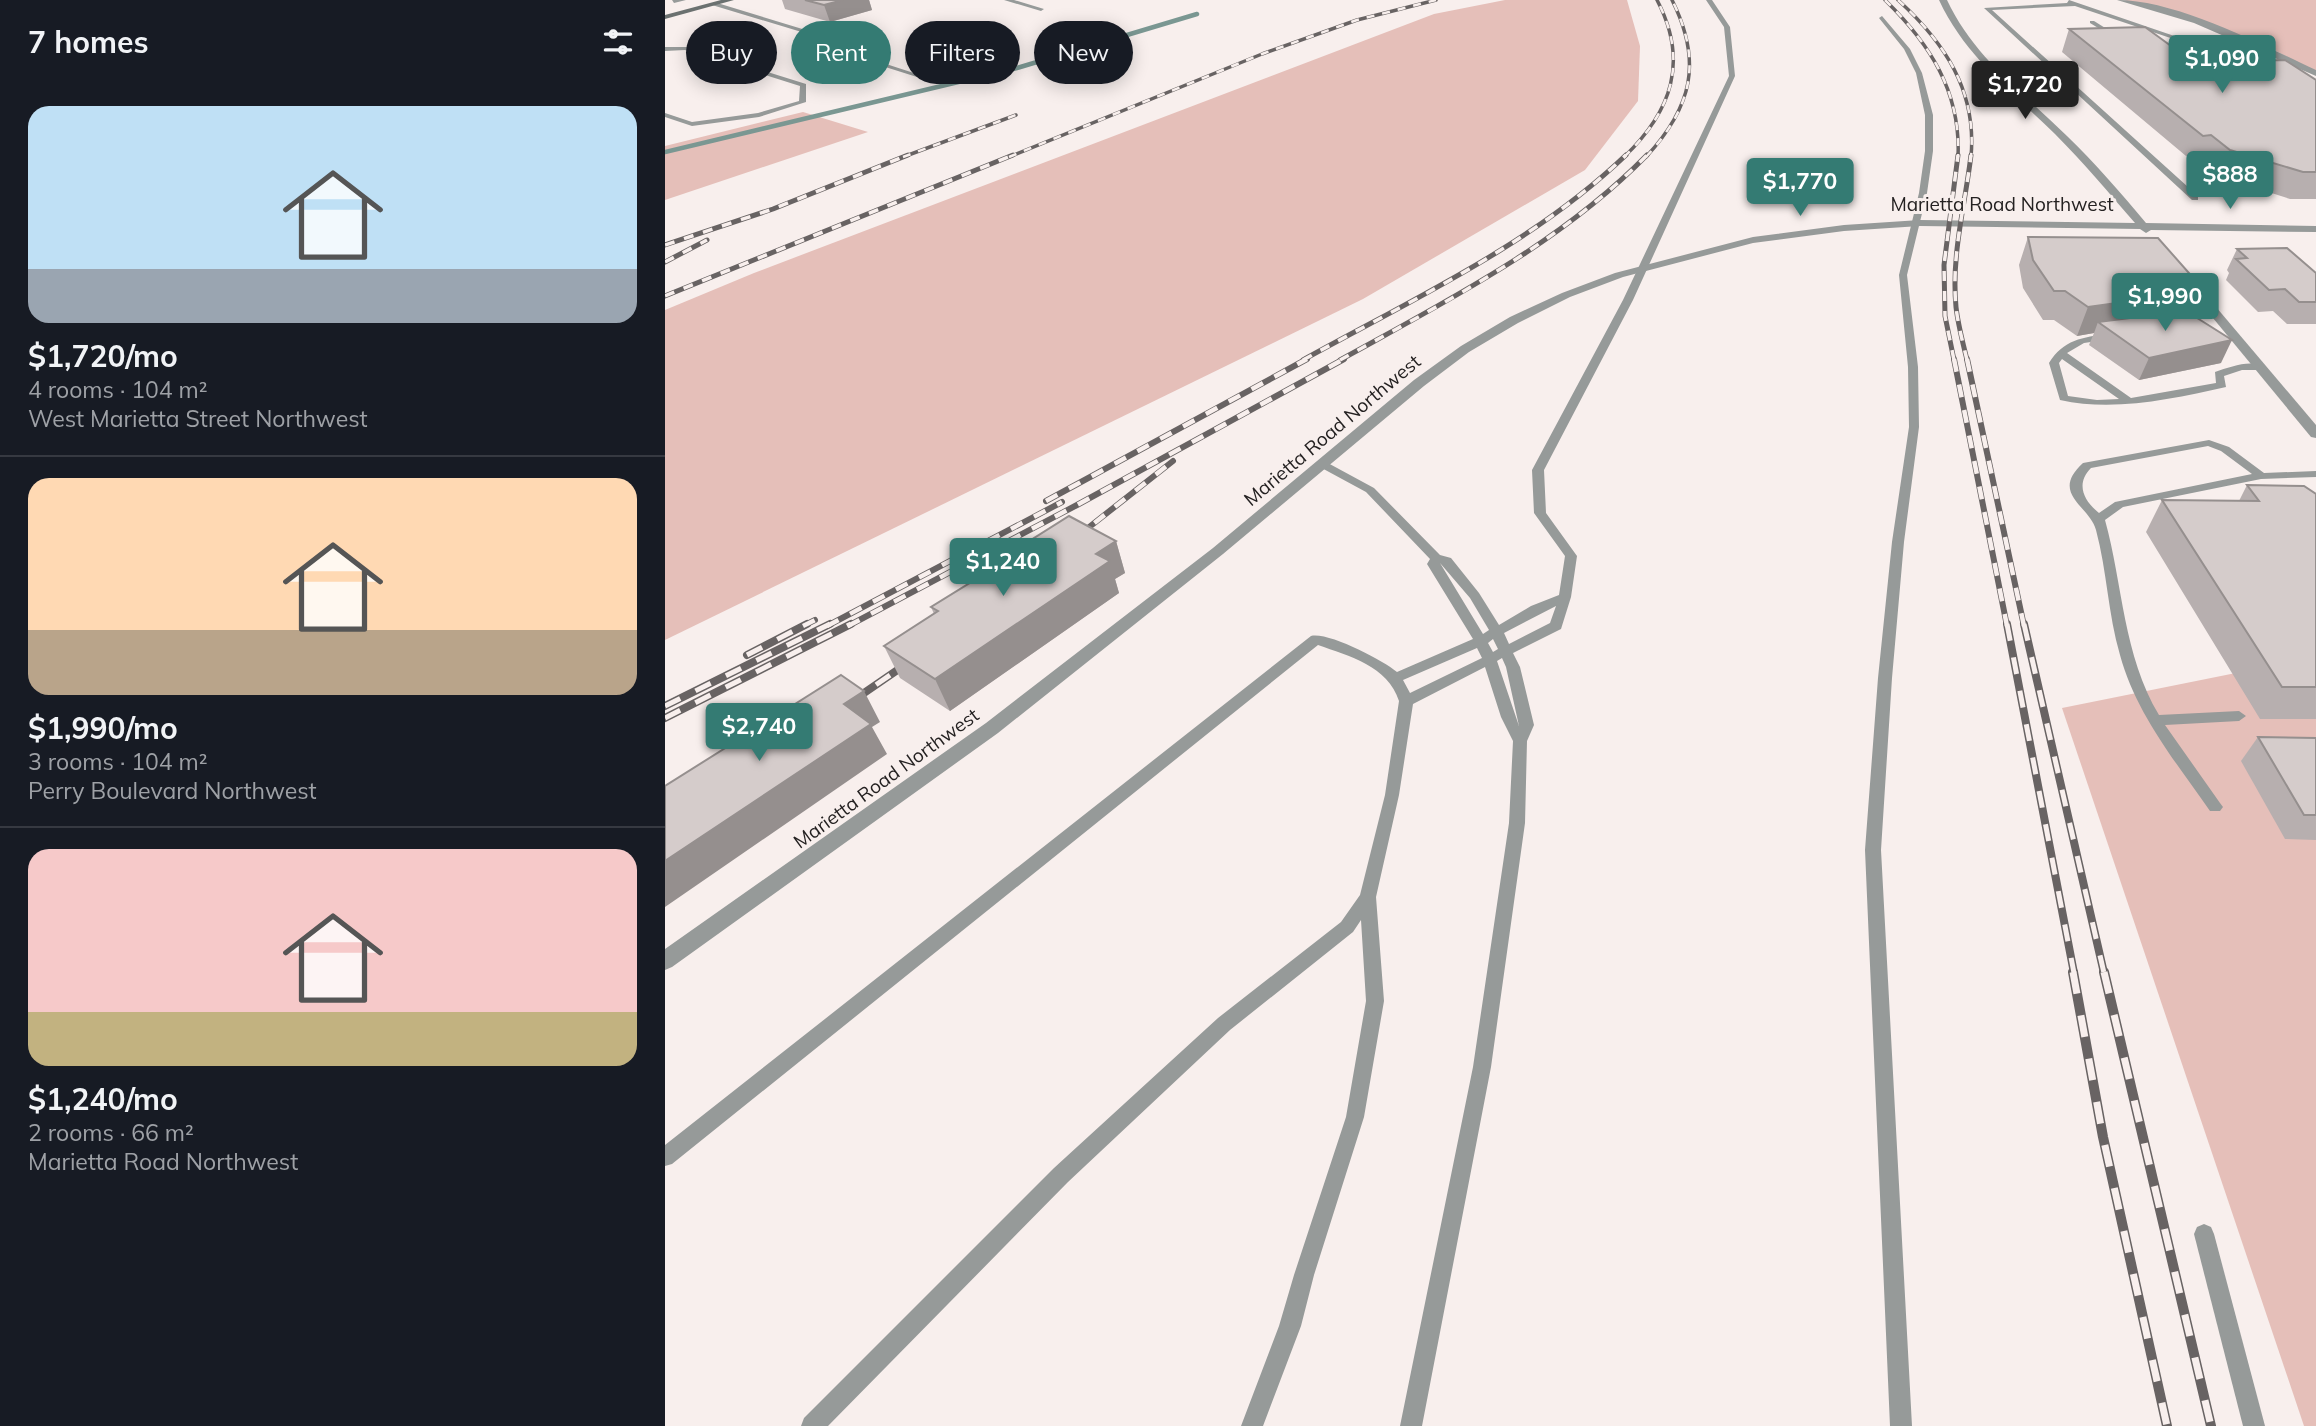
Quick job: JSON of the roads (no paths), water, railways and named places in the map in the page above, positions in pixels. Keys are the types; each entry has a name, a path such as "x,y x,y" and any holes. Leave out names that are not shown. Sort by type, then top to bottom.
{"main road":[{"path":"665,15 702,2 730,0"},
{"path":"665,15 712,2"}],"street":[{"path":"1943,0 1972,45 2003,80 2066,141 2157,243"},
{"path":"2121,0 2208,24 2316,73"},
{"name":"Marietta Road Northwest","path":"665,961 992,728 1218,551 1419,383 1465,349 1514,320 1566,295 1654,265 1753,240 1844,228 1920,223 2048,223 2316,229"},
{"path":"2171,260 2316,435"}],"lane":[{"path":"674,1 683,0"},
{"path":"691,0 702,2"},
{"path":"1007,0 1041,9"},
{"path":"1406,701 1507,653 1556,626 1565,597 1571,556 1540,513 1538,470 1628,300 1732,76 1727,27 1709,0"},
{"path":"2065,0 2269,69"},
{"path":"712,2 853,46 881,64 905,71"},
{"path":"2075,4 1987,8 2195,198"},
{"path":"1882,18 1907,49 1919,73 1929,115 1929,152 1925,179 1903,275 1913,367 1914,427 1898,542 1873,850 1901,1426"},
{"path":"2092,23 2112,36 2124,36"},
{"path":"2146,36 2169,36"},
{"path":"665,49 685,48 804,85 802,102 759,115 692,124 665,115"},
{"path":"2118,335 2081,340 2060,353 2054,363 2064,398 2097,403 2129,401 2222,385 2219,374 2241,367 2260,367"},
{"path":"2060,353 2129,401"},
{"path":"2215,807 2156,720 2133,677 2123,638 2109,552 2099,519 2080,502 2076,477 2079,470 2087,465 2209,443 2225,449 2261,476"},
{"path":"1322,464 1370,490 1436,558 1447,561 1475,596 1513,667 1527,725 1520,741 1517,823 1482,1068 1411,1426"},
{"path":"2099,519 2119,504 2261,476 2316,474"},
{"path":"1436,558 1433,564 1458,601 1489,660 1510,726 1520,741"},
{"path":"1394,679 1479,642 1536,609 1565,597"},
{"path":"665,1157 1316,639 1380,666 1405,689 1406,701 1392,794 1368,897 1375,1002 1355,1117 1290,1326 1252,1426"},
{"path":"2156,720 2239,716"},
{"path":"811,1426 1061,1175 1224,1024 1347,927 1368,897"},
{"path":"2204,1234 2254,1426"}],"waterway":[{"path":"665,152 1017,68 1197,14"}],"railway":[{"path":"1009,157 1262,54 1357,20 1436,0"},
{"path":"1626,155 1654,122 1671,84 1672,44 1667,22 1657,0"},
{"path":"1646,157 1674,120 1688,83 1690,64 1687,44 1682,22 1672,0"},
{"path":"1885,0 1929,52 1948,90 1958,133 1958,155"},
{"path":"1898,0 1930,33 1954,70 1969,111 1971,157"},
{"path":"903,157 1016,115"},
{"path":"903,157 908,155"},
{"path":"665,296 1013,155"},
{"path":"1303,360 1472,268 1512,243 1590,187 1626,155"},
{"path":"1340,360 1461,292 1540,243 1614,187 1647,155"},
{"path":"1954,360 1945,316 1944,265 1958,155"},
{"path":"1967,360 1956,307 1955,268 1971,155"},
{"path":"665,245 773,209 903,157"},
{"path":"665,262 707,240"},
{"path":"1046,501 1307,359"},
{"path":"848,626 1344,359"},
{"path":"1954,359 2007,626"},
{"path":"1967,359 2024,626"},
{"path":"1074,539 1173,461"},
{"path":"827,626 1062,502"},
{"path":"807,624 815,620"},
{"path":"747,655 807,624"},
{"path":"803,626 807,624"},
{"path":"665,706 830,624"},
{"path":"665,718 851,624"},
{"path":"2007,624 2074,973"},
{"path":"2024,624 2104,973"},
{"path":"848,704 912,660"},
{"path":"2073,972 2103,1137 2167,1426"},
{"path":"2104,972 2211,1426"}]}
